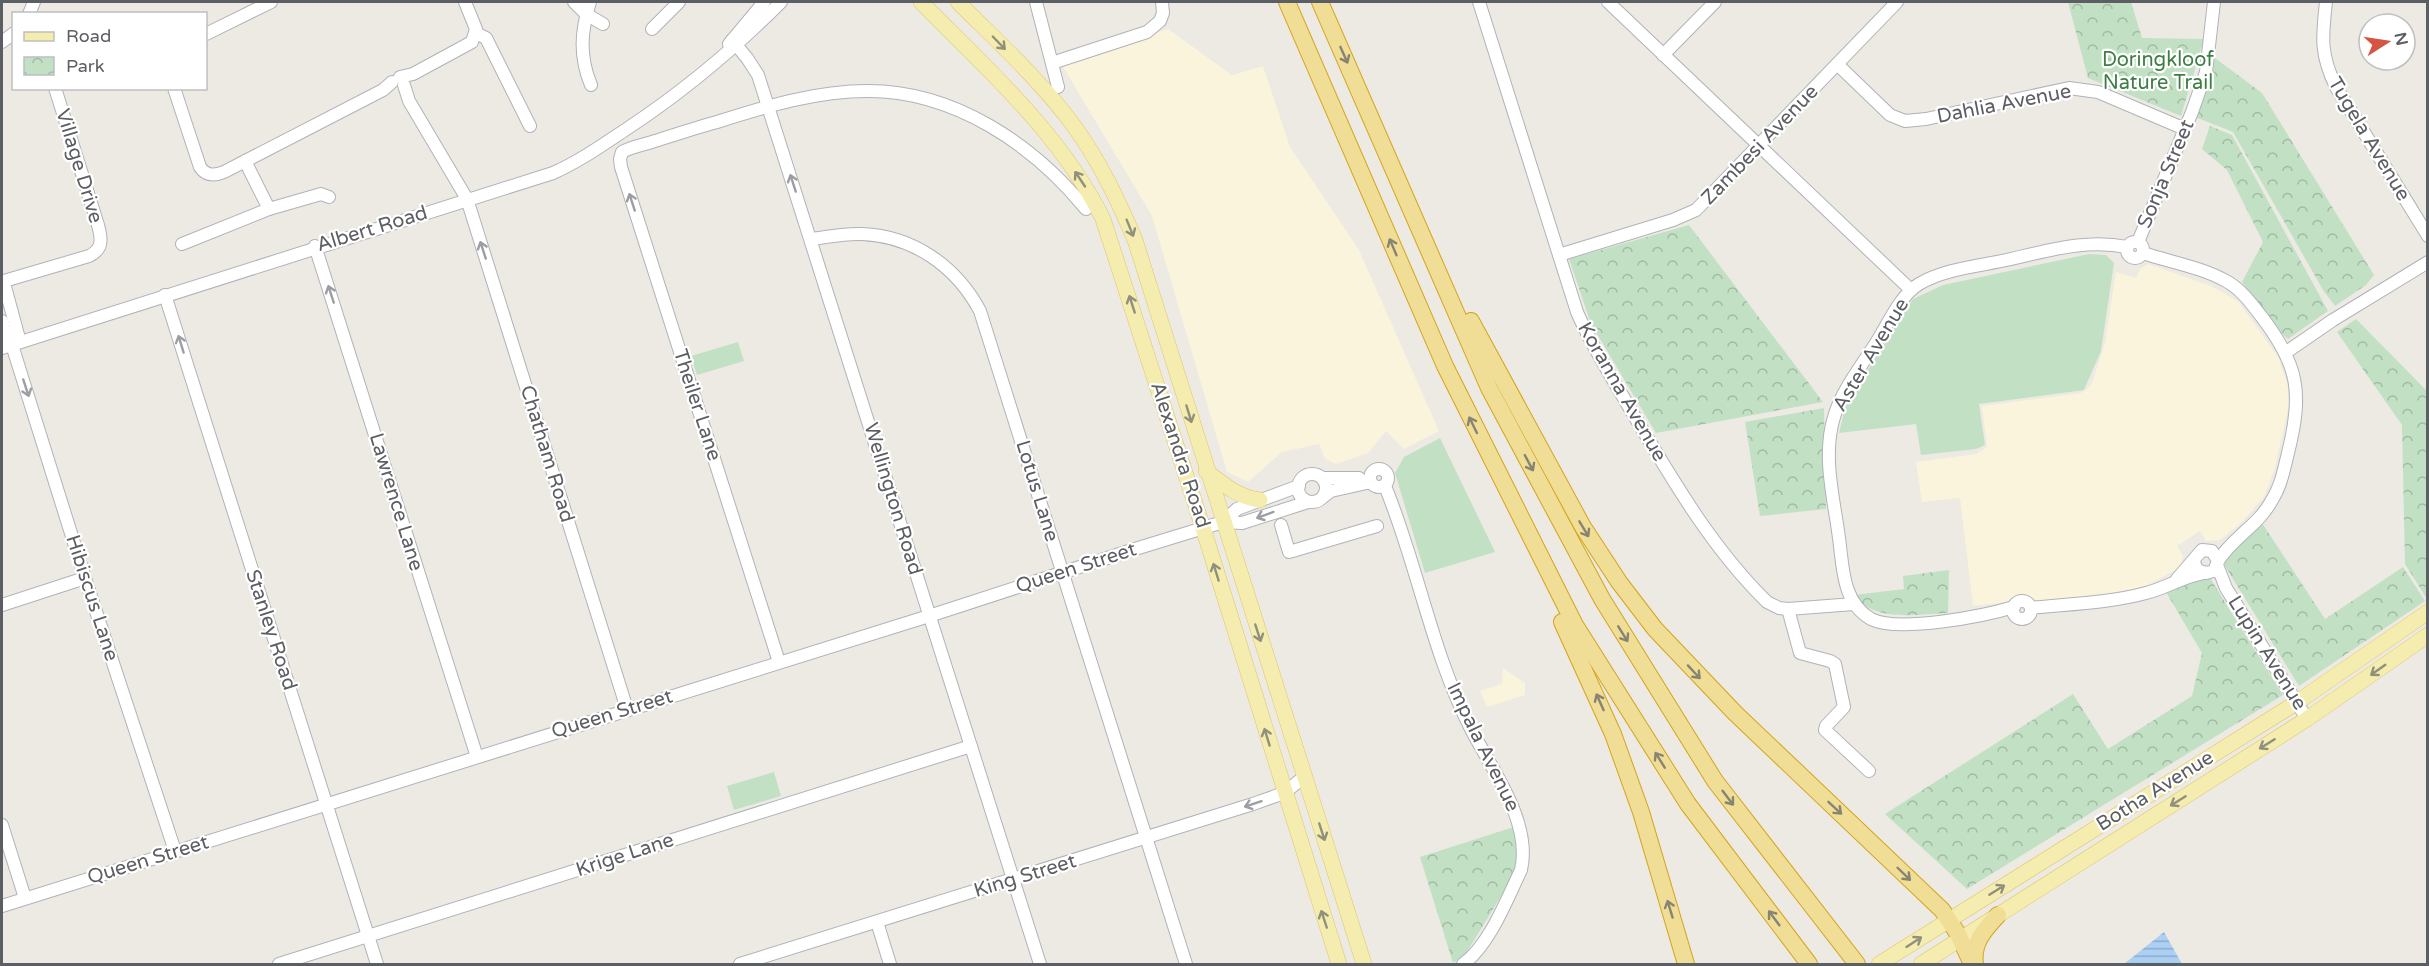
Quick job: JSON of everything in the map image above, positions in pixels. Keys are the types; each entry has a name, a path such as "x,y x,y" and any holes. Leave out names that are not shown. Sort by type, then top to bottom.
{"highway":[{"path":"1287,2 1444,366 1575,625 1681,794 1809,964"},
{"path":"1320,2 1489,388 1602,599 1715,782 1842,948 1857,964"},
{"path":"1416,219 1578,518 1608,566 1644,616 1686,664 1735,714 1920,889 1949,920 1974,964"},
{"path":"1484,447 1501,498 1572,642 1614,734 1641,812 1686,964"},
{"path":"1974,964 1977,941 1998,915"}],"main road":[{"name":"Alexandra Road","path":"921,2 1029,114 1058,148 1094,201 1115,251 1339,964"},
{"name":"Alexandra Road","path":"958,2 1037,82 1073,125 1106,175 1135,240 1206,471 1364,964"},
{"path":"1206,471 1246,498 1260,500"},
{"name":"Botha Avenue","path":"1879,964 2296,703 2427,612"},
{"name":"Botha Avenue","path":"1922,964 2307,719 2427,635"}],"street":[{"path":"207,34 271,2"},
{"path":"175,90 202,170 209,175 219,174 398,83 472,42 476,33 465,2"},
{"path":"574,2 586,14 603,24"},
{"path":"590,2 586,14 582,50 583,67 591,85"},
{"path":"652,29 680,2"},
{"name":"Albert Road","path":"734,43 764,2"},
{"name":"Albert Road","path":"11,345 315,246 553,173 578,160 690,84 781,2"},
{"path":"1036,2 1058,87"},
{"path":"1052,63 1147,32 1160,21 1163,14 1162,2"},
{"name":"Koranna Avenue","path":"1479,2 1584,329 1680,493 1701,523 1762,597 1773,606 1788,609 1854,604"},
{"path":"1608,2 1911,290"},
{"path":"1663,55 1715,2"},
{"name":"Zambesi Avenue","path":"1559,255 1696,210 1897,2"},
{"name":"Sonja Street","path":"2136,247 2206,72 2214,2"},
{"name":"Tugela Avenue","path":"2326,2 2323,47 2328,70 2336,87 2427,236"},
{"path":"476,33 486,38 530,126"},
{"name":"Wellington Road","path":"734,43 756,70 768,105 1040,964"},
{"name":"Dahlia Avenue","path":"1838,65 1884,111 1905,121 1926,119 2069,88 2098,93 2184,129"},
{"name":"Chatham Road","path":"398,83 467,199 627,710"},
{"name":"Village Drive","path":"3,283 89,256 98,251 101,244 98,225 56,90"},
{"path":"768,105 831,94 870,91 910,96 943,105 1024,147 1048,168 1086,209"},
{"name":"Theiler Lane","path":"768,105 625,150 620,155 621,167 778,662"},
{"path":"245,161 269,209"},
{"path":"182,244 269,209 321,194 328,196"},
{"name":"Lotus Lane","path":"811,239 860,234 898,239 934,257 966,288 980,311 1186,964"},
{"name":"Aster Avenue","path":"1854,604 1845,585 1829,464 1830,430 1840,402 1911,290 1941,275 2070,246 2099,243 2136,247 2213,275 2234,286 2263,318 2285,352 2294,373 2297,401 2290,444 2281,478 2266,511 2233,541 2212,568"},
{"name":"Lawrence Lane","path":"315,246 477,757"},
{"path":"2285,352 2427,262"},
{"path":"3,283 11,345"},
{"name":"Stanley Road","path":"165,295 377,964"},
{"path":"2,321 11,345"},
{"name":"Hibiscus Lane","path":"11,345 175,851"},
{"name":"Impala Avenue","path":"1371,478 1378,469 1386,471 1389,477 1385,486 1455,696 1521,829 1523,861 1521,870 1496,922 1474,955 1463,964"},
{"path":"1308,502 1302,497 1299,486 1300,481 1308,475 1313,474 1322,478 1371,478"},
{"path":"1322,478 1326,485 1323,497"},
{"path":"1223,522 1242,523 1308,502 1315,502 1331,491 1371,478"},
{"path":"1223,522 1237,509 1299,486"},
{"name":"Queen Street","path":"2,906 1223,522"},
{"path":"1281,525 1289,552 1377,526"},
{"name":"Aster Avenue","path":"2209,550 2233,541"},
{"path":"2176,580 2194,561 2199,552 2209,550 2216,555 2212,568"},
{"path":"2194,561 2196,568 2212,568"},
{"path":"1854,604 1869,617 1894,625 2015,612 2019,602 2024,602 2031,608 2138,595 2212,568"},
{"name":"Lupin Avenue","path":"2212,568 2307,719"},
{"path":"2,605 85,578"},
{"path":"1788,609 1800,653 1830,661 1837,666 1844,707 1825,730 1869,771"},
{"name":"Krige Lane","path":"279,964 971,746"},
{"name":"King Street","path":"742,964 1284,793 1304,777"},
{"path":"2,825 25,898"},
{"path":"877,922 890,964"}],"shaded area":[{"path":"1168,29 1232,75 1263,66 1290,147 1359,250 1439,431 1404,449 1386,431 1368,453 1336,464 1325,459 1319,444 1282,452 1248,482 1227,472 1152,216 1062,65"},
{"path":"2148,264 2211,286 2238,301 2278,357 2288,386 2289,404 2275,468 2264,497 2241,523 2220,540 2206,541 2200,531 2177,546 2183,556 2181,567 2140,589 2093,597 2036,602 2028,595 2015,596 2009,602 1973,606 1960,498 1922,502 1916,462 1976,454 1987,447 1982,406 2081,393 2087,389 2092,383 2105,343 2116,272 2136,278 2140,269"},
{"path":"1503,668 1525,683 1525,695 1487,707 1480,691 1502,684"}],"green space":[{"name":"Doringkloof Nature Trail","path":"2068,2 2131,2 2142,38 2204,39 2181,116 2088,78"},
{"path":"2215,58 2262,93 2374,275 2366,285 2335,306 2323,290 2233,132 2195,117"},
{"path":"2210,126 2232,135 2328,311 2288,339 2279,331 2242,282 2263,242 2227,170 2202,149"},
{"path":"1689,225 1823,402 1656,433 1591,324 1569,259"},
{"path":"2089,254 2106,255 2114,263 2101,351 2084,390 1979,404 1985,445 1976,449 1921,455 1916,424 1839,433 1846,404 1913,299 1943,285"},
{"path":"2356,319 2427,391 2427,599 2405,564 2402,425 2337,332"},
{"path":"738,342 744,361 697,375 691,356"},
{"path":"1824,408 1826,509 1760,516 1745,422"},
{"path":"1440,438 1495,552 1425,573 1395,473 1404,457"},
{"path":"2262,523 2325,619 2403,567 2425,601 2299,686 2225,566 2225,554"},
{"path":"1949,570 1948,613 1897,615 1885,613 1873,610 1854,595 1904,589 1903,576"},
{"path":"2195,578 2210,578 2283,695 1967,889 1885,814 2073,694 2108,749 2192,696 2202,653 2166,592"},
{"path":"774,772 781,796 734,810 727,786"},
{"path":"1514,827 1518,860 1514,875 1465,955 1453,963 1420,857"}],"water":[{"path":"2164,932 2182,964 2124,964"}]}
